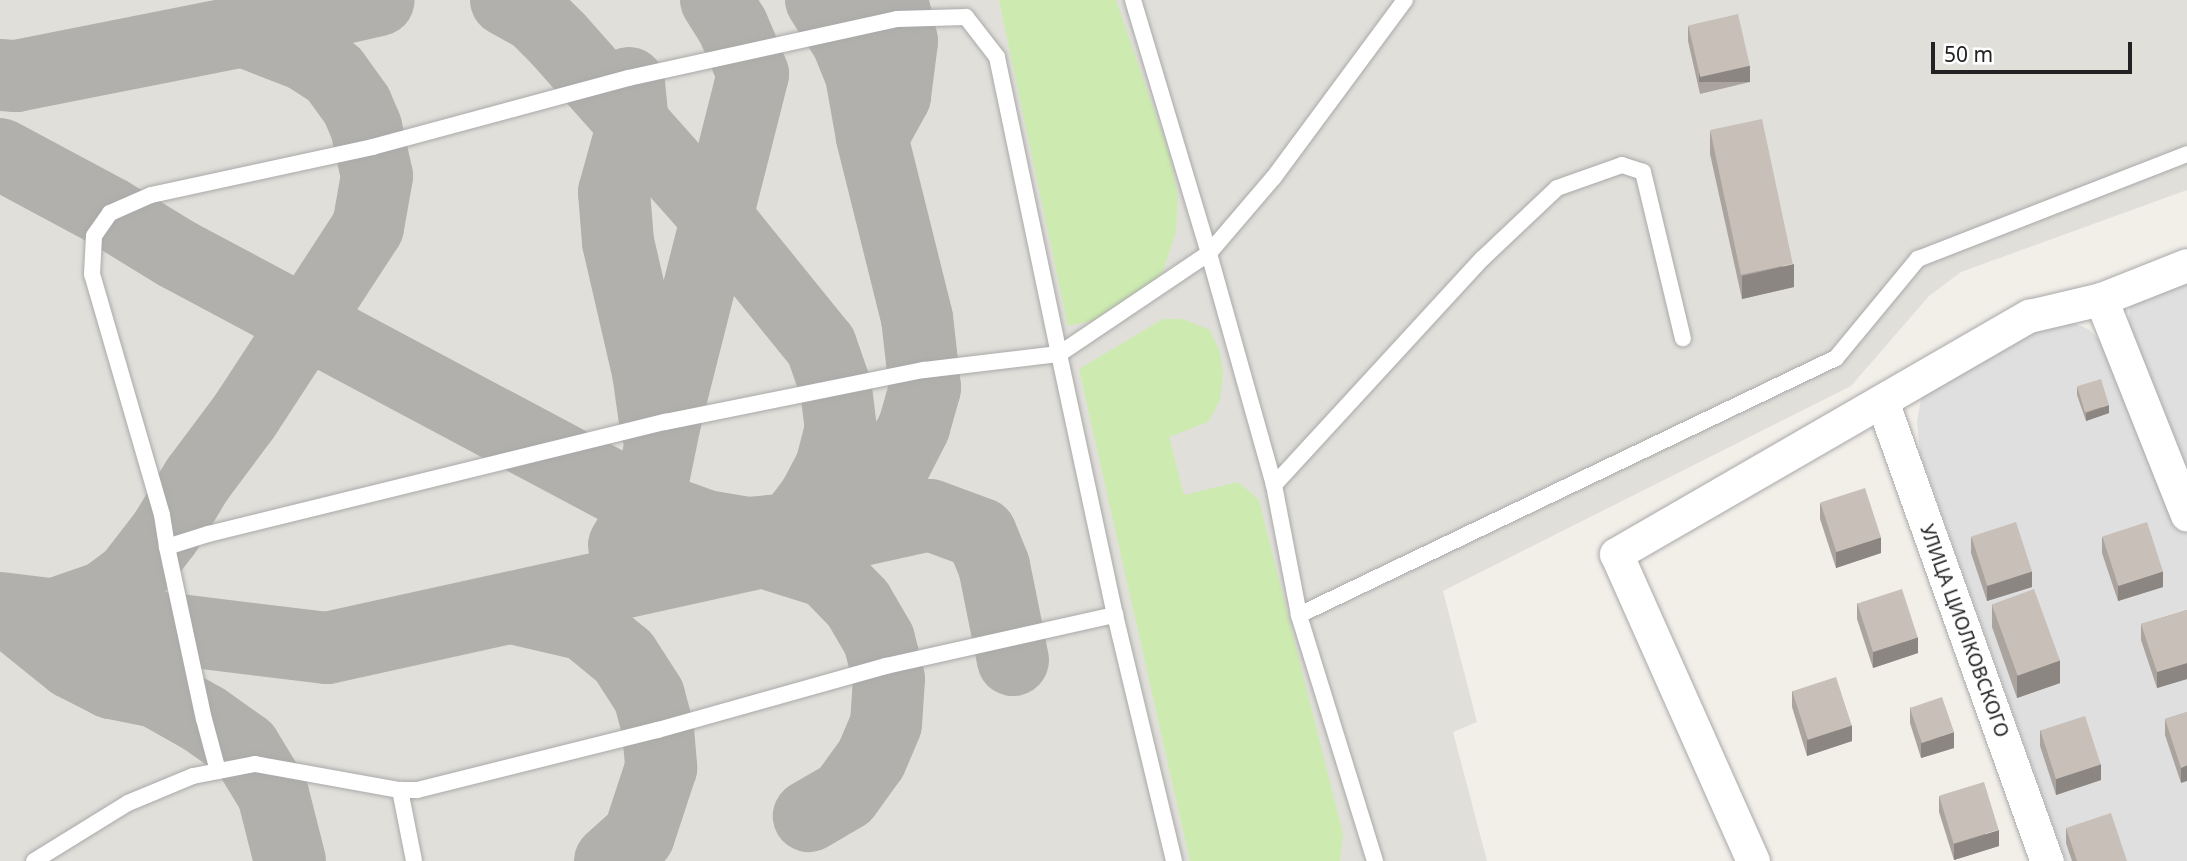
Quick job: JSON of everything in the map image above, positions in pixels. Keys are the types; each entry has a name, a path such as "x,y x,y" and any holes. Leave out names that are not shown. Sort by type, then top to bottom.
{"street":[{"path":"1753,861 1616,554 2029,316 2101,299 2187,265"},
{"path":"2101,299 2187,515"},
{"name":"УЛИЦА ЦИОЛКОВСКОГО","path":"1882,401 2047,861"}],"lane":[{"path":"1133,0 1209,253 1274,485 1299,615 1375,861"},
{"path":"167,547 248,523 665,422 924,370 1059,354 1209,253 1274,177 1405,0"},
{"path":"218,771 162,515 92,274 94,236 110,213 151,195 373,147 628,78 897,19 966,17 998,57 1115,615 1174,861"},
{"path":"1299,615 1836,358 1918,259 2187,154"},
{"path":"1274,485 1482,259 1557,188 1622,165 1643,172 1683,338"},
{"path":"34,861 128,803 174,783 218,771 255,764 400,790 417,790 658,730 886,666 1115,615"},
{"path":"400,790 414,861"}],"shaded area":[{"path":"0,0 2187,0 2187,190 1961,272 1929,296 1851,386 1443,591 1477,722 1453,732 1487,861 0,861"},
{"path":"2187,273 2187,474 2129,326 2130,302"},
{"path":"2063,319 2088,329 2119,358 2187,535 2187,861 2066,861 1920,453 1917,421 1921,399 1928,387 2037,320"}],"green space":[{"path":"999,0 1116,0 1170,156 1178,197 1176,232 1163,271 1145,294 1106,318 1068,326"},
{"path":"1163,319 1183,319 1210,330 1220,352 1223,373 1220,400 1208,422 1169,437 1184,495 1238,482 1259,500 1343,834 1340,861 1190,861 1079,369"}],"building":[{"path":"1738,14 1750,66 1700,77 1688,25"},
{"path":"1762,119 1793,264 1741,275 1710,130"},
{"path":"2101,379 2109,405 2085,412 2077,386"},
{"path":"1865,488 1881,537 1836,552 1820,503"},
{"path":"2016,522 2032,571 1987,586 1971,537"},
{"path":"2147,522 2163,571 2118,586 2102,537"},
{"path":"1902,589 1918,638 1873,652 1857,604"},
{"path":"2034,589 2060,660 2018,676 1992,604"},
{"path":"2187,610 2187,663 2157,672 2141,624"},
{"path":"1836,677 1852,726 1808,740 1792,691"},
{"path":"1942,697 1954,732 1922,743 1910,708"},
{"path":"2187,712 2187,765 2181,768 2165,719"},
{"path":"2085,716 2101,765 2056,779 2040,731"},
{"path":"1984,782 1999,830 1954,844 1939,796"},
{"path":"2111,813 2127,861 2077,861 2066,828"}],"taxiway":[{"path":"243,31 379,0"},
{"path":"506,0 535,16 558,39 718,219 821,346 836,389 841,428 831,467 814,499 791,529 763,552 827,572 858,604 879,640 889,679 886,724 871,759 845,795 809,816"},
{"path":"624,545 648,505 665,422 753,74 733,27 716,0"},
{"path":"806,533 831,522 895,464 914,427 925,388 917,318 872,137 861,75 848,42 821,0"},
{"path":"873,136 895,96 902,41 892,0"},
{"path":"0,75 16,76 243,31 305,55 334,74 357,106 366,127 377,176 368,227 244,417 197,480 165,533 131,577 104,597 49,616"},
{"path":"629,83 633,124 614,192 618,242 648,372 656,428"},
{"path":"0,154 110,213 177,254 648,505 706,526 747,533 780,530"},
{"path":"0,608 327,648 930,515 981,534 994,566 1013,660"},
{"path":"512,608 585,625 624,657 649,696 658,730 661,768 639,835 610,861"},
{"path":"10,613 72,663 111,683 156,692 204,719 245,748 273,794 290,861"}]}
